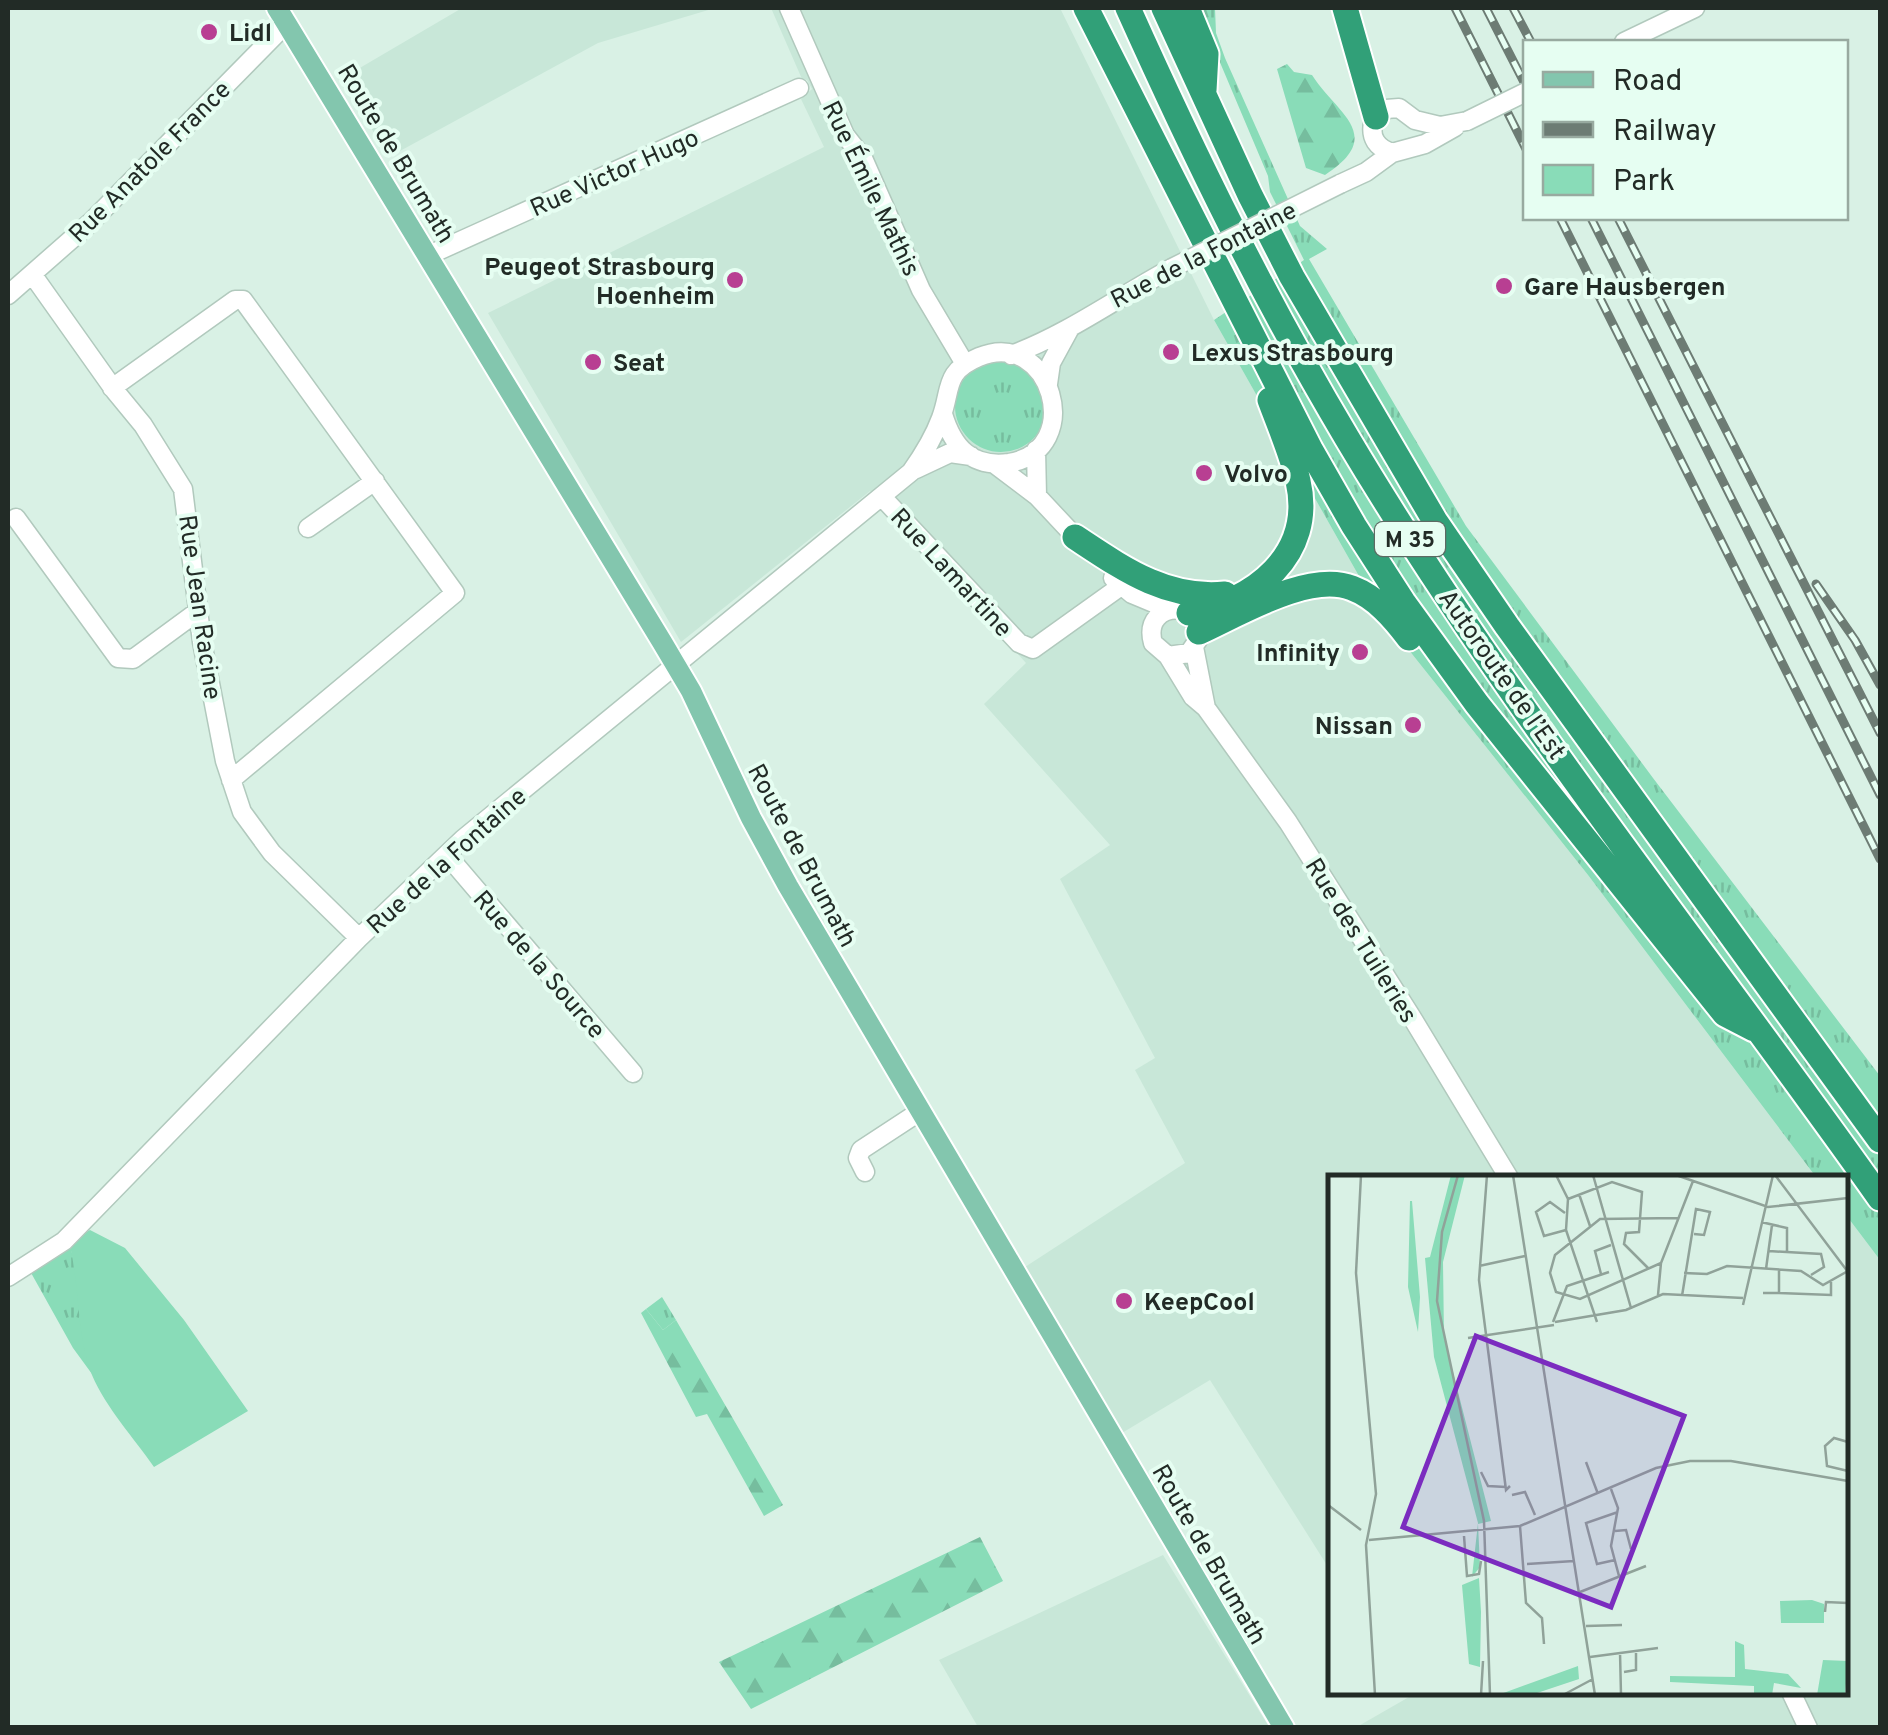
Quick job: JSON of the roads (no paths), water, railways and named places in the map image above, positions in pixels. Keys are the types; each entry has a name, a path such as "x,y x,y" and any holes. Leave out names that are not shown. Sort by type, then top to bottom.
{"highway":[{"path":"1086,8 1354,526 1403,602 1505,740 1724,1014 1759,1031"},
{"name":"Autoroute de l’Est","path":"1128,8 1222,211 1348,439 1478,643 1880,1198"},
{"name":"Autoroute de l’Est","path":"1164,8 1250,196 1318,325 1435,521 1506,626 1880,1140"},
{"path":"1187,8 1206,54 1204,96"},
{"path":"1344,8 1376,129"},
{"path":"1188,625 1263,582 1283,561 1294,540 1300,500 1292,460 1239,310"},
{"path":"1075,537 1117,565 1172,591 1211,595 1263,582"},
{"path":"1188,625 1302,588 1323,584 1354,588 1390,614 1474,716 1505,740"}],"main road":[{"name":"Route de Brumath","path":"282,15 675,666 780,872 1284,1728"}],"street":[{"name":"Rue Émile Mathis","path":"789,8 845,135 864,158 921,290 965,364"},
{"path":"1628,40 1695,8"},
{"name":"Rue Anatole France","path":"8,295 90,222 282,15"},
{"name":"Rue Victor Hugo","path":"430,256 800,88"},
{"name":"Rue de la Fontaine","path":"912,472 943,414 945,393 952,378 965,364 984,355 1010,355 1069,330 1112,300 1366,172 1392,152 1425,144 1523,93"},
{"name":"Rue de la Fontaine","path":"1340,184 1359,164 1386,109 1399,108 1415,120 1440,126 1467,120"},
{"path":"1411,146 1418,134 1415,120"},
{"path":"1376,129 1392,152"},
{"name":"Rue Jean Racine","path":"32,274 112,388 144,425 183,489 197,612 231,780 242,812 262,841 360,938"},
{"path":"112,388 235,300 243,300 456,593 231,780"},
{"path":"1048,384 1051,364 1069,330"},
{"path":"996,464 1017,461 1036,450 1049,433 1054,416 1054,398 1048,384 1035,366 1010,355"},
{"path":"943,414 950,436 970,456"},
{"path":"1036,450 1037,496"},
{"name":"Rue de la Fontaine","path":"8,1277 64,1240 446,854 912,472 950,452 996,464"},
{"name":"Rue des Tuileries","path":"996,464 1037,496 1126,590 1151,630 1156,649 1168,656 1193,697 1206,708 1288,822 1507,1175"},
{"path":"308,528 375,481"},
{"name":"Rue Lamartine","path":"882,498 1019,643 1033,649 1126,590"},
{"path":"16,518 118,658 132,659 197,612"},
{"name":"Rue des Tuileries","path":"1126,590 1188,625 1206,708"},
{"path":"1151,630 1156,617 1188,625 1182,656 1168,656"},
{"name":"Rue de la Source","path":"446,854 634,1073"},
{"path":"865,1172 858,1158 861,1150 918,1112"},
{"path":"1792,1695 1808,1728"}],"railway":[{"path":"1455,8 1523,143"},
{"path":"1486,8 1523,80"},
{"path":"1513,8 1530,40"},
{"path":"1561,220 1880,859"},
{"path":"1592,220 1880,795"},
{"path":"1619,220 1880,733"},
{"path":"1816,584 1880,685"}],"place":[{"name":"Lidl","path":"209,32"},
{"name":"Peugeot Strasbourg Hoenheim","path":"735,280"},
{"name":"Gare Hausbergen","path":"1504,286"},
{"name":"Lexus Strasbourg","path":"1171,352"},
{"name":"Seat","path":"593,362"},
{"name":"Volvo","path":"1204,473"},
{"name":"Infinity","path":"1360,652"},
{"name":"Nissan","path":"1413,725"},
{"name":"KeepCool","path":"1124,1301"}]}
